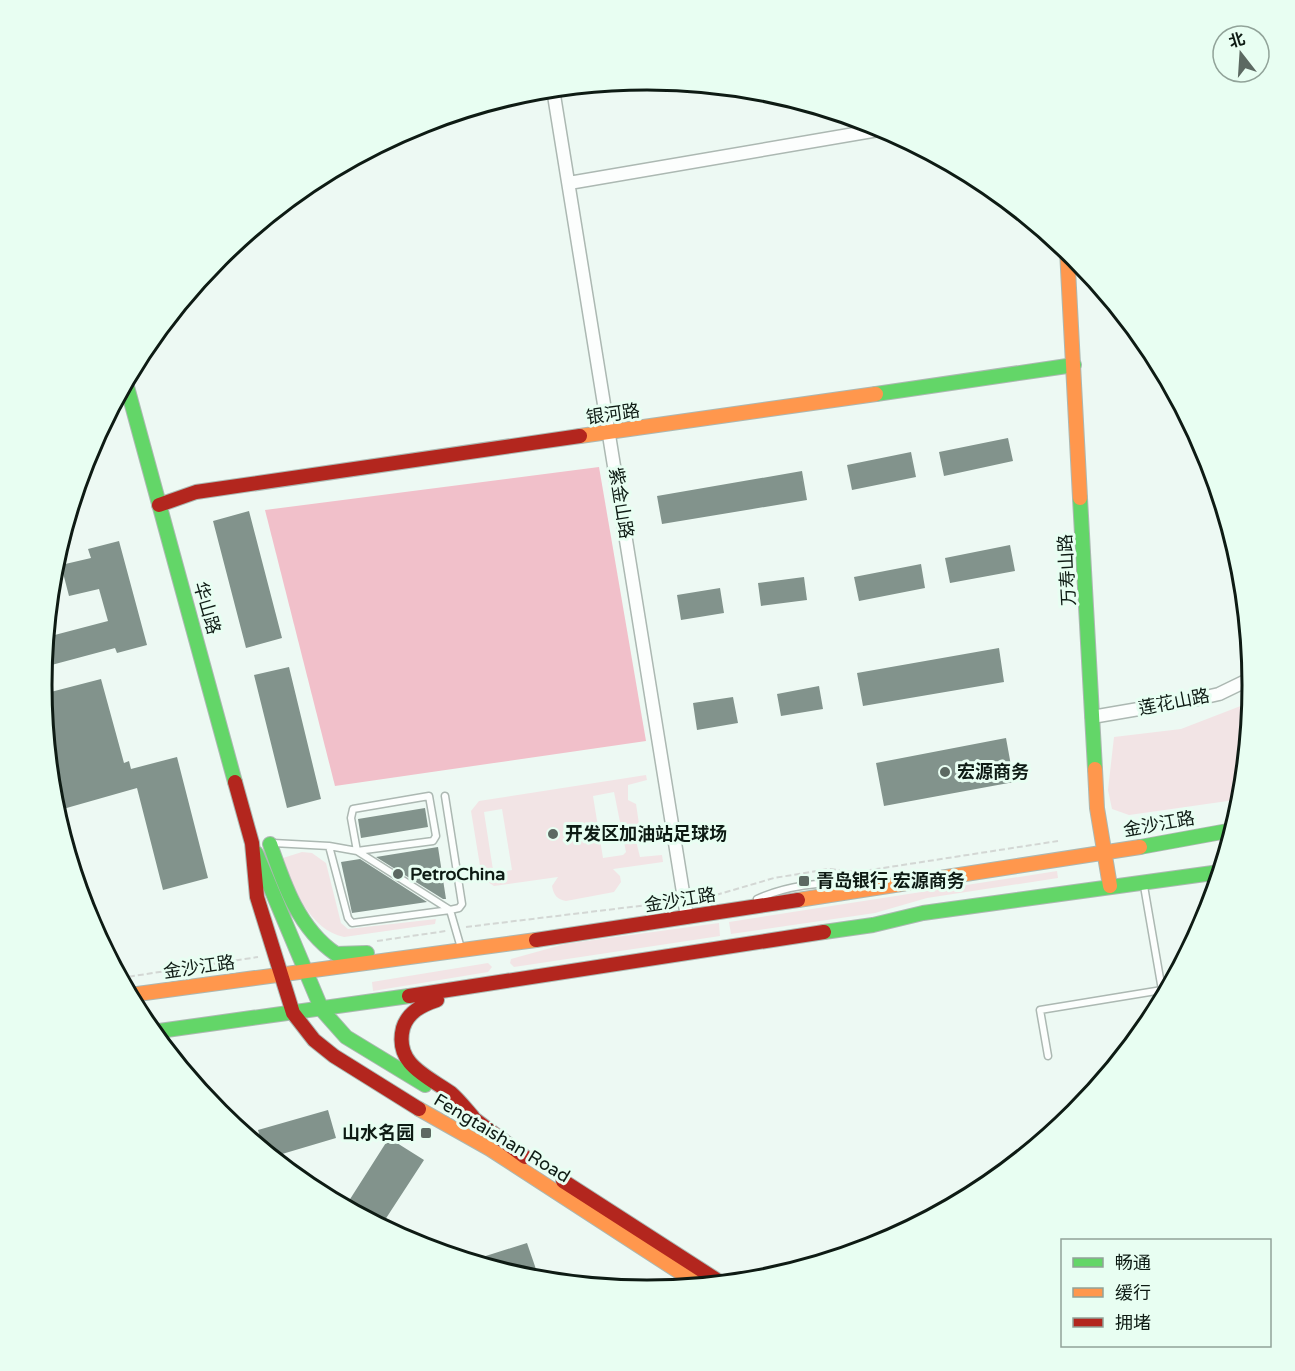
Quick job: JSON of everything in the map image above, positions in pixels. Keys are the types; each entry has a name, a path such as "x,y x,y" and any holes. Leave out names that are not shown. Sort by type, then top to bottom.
{"street":[{"name":"紫金山路","path":"555,98 611,433 687,916"},
{"path":"569,183 865,132"},
{"name":"万寿山路","path":"1068,265 1097,808 1110,886"},
{"name":"银河路","path":"159,505 196,492 1074,365"},
{"name":"华山路","path":"129,394 252,843"},
{"name":"莲花山路","path":"1092,717 1219,694 1242,683"},
{"name":"金沙江路","path":"139,994 462,951 1103,853 1224,832"},
{"name":"Fengtaishan Road","path":"252,843 257,897 274,955 293,1013 314,1041 441,1123 490,1149 690,1279"},
{"name":"Fengtaishan Road","path":"252,843 269,878 322,1010 346,1037 473,1117 486,1130 520,1154 711,1276"},
{"path":"270,844 282,878 304,924 329,950 350,955 415,947 462,951"},
{"path":"163,1031 322,1010 493,984 558,971 873,925 923,913 1212,874"},
{"path":"473,1117 452,1095 412,1068 401,1050 401,1038 408,1016 416,1008 493,984"}],"lane":[{"path":"252,843 329,846 357,851 433,841 436,836 429,796 353,809 351,818 357,851 450,910 462,951"},
{"path":"329,846 348,918 352,922 459,908 462,904 445,796"},
{"path":"1143,883 1163,982"},
{"path":"1048,1056 1040,1010 1158,991"}],"path":[{"path":"713,896 774,878 829,869 857,872 1058,841"},
{"path":"372,942 501,922 685,900"},
{"path":"129,977 274,955"}],"shaded area":[{"path":"599,467 646,741 335,786 265,510"},
{"path":"1241,706 1231,801 1129,815 1112,809 1108,790 1114,737 1181,729"},
{"path":"646,775 647,780 628,785 628,800 636,804 641,837 636,841 640,857 662,855 663,862 613,869 620,876 621,882 614,892 566,901 556,896 552,886 558,877 494,886 482,878 471,811 479,801","holes":["614,792 626,852 623,855 603,858 593,796","502,809 512,870 496,873 493,870 484,812"]},
{"path":"302,852 312,853 326,863 341,923 348,929 436,919 435,924 344,937 332,933 312,917 287,870 283,858"},
{"path":"1057,871 1058,878 927,898 875,913 731,934 729,922"},
{"path":"719,923 720,936 514,967 510,963 511,959 565,944"},
{"path":"488,963 492,967 488,972 373,991 372,982"}],"building":[{"path":"1008,438 1013,461 944,476 939,452"},
{"path":"911,452 916,477 852,490 847,465"},
{"path":"802,471 807,500 662,524 657,496"},
{"path":"249,511 282,638 246,648 213,521"},
{"path":"119,541 147,645 117,653 115,648 53,665 55,635 108,621 99,589 69,596 63,574 65,564 91,558 88,549"},
{"path":"1010,545 1015,571 950,583 945,558"},
{"path":"921,564 925,588 859,601 854,577"},
{"path":"804,577 807,600 761,606 758,583"},
{"path":"720,588 724,613 681,620 677,595"},
{"path":"999,648 1004,682 863,706 857,673"},
{"path":"289,667 321,799 287,808 254,675"},
{"path":"101,679 124,763 129,761 131,769 177,757 208,878 163,890 137,788 66,808 58,763 52,692"},
{"path":"819,686 823,709 781,716 777,694"},
{"path":"733,697 738,723 697,730 693,703"},
{"name":"宏源商务","path":"1006,738 1014,782 884,806 876,763"},
{"path":"425,808 428,827 361,838 358,819"},
{"path":"438,847 446,899 376,857"},
{"path":"360,859 427,902 352,913 341,862"},
{"path":"328,1110 336,1138 281,1154 260,1137 258,1130"},
{"path":"389,1138 424,1160 385,1220 349,1200"},
{"path":"527,1243 536,1270 494,1260 483,1257"}],"traffic: fast":[{"path":"876,394 1074,365"},
{"path":"129,394 235,782"},
{"path":"1080,498 1095,769"},
{"path":"1140,847 1224,832"},
{"path":"270,844 294,905 312,932 336,954 367,953"},
{"path":"256,853 322,1010 346,1037 425,1085"},
{"path":"824,932 873,925 923,913 1212,873"},
{"path":"163,1030 409,996"}],"traffic: slow":[{"path":"1068,265 1080,498"},
{"path":"580,436 876,394"},
{"path":"1095,769 1097,808 1110,886"},
{"path":"798,900 1140,847"},
{"path":"139,994 536,940"},
{"path":"419,1109 490,1149 690,1279"}],"traffic: jam":[{"path":"159,505 196,492 580,436"},
{"path":"235,782 252,843 257,897 293,1013 314,1040 334,1056 419,1109"},
{"path":"536,940 798,900"},
{"path":"409,996 824,932"},
{"path":"437,1000 412,1013 405,1022 401,1040 403,1051 415,1068 451,1093 473,1117"},
{"path":"461,1109 525,1157"},
{"path":"563,1181 711,1276"}],"place":[{"name":"宏源商务","path":"945,772"},
{"name":"开发区加油站足球场","path":"553,834"},
{"name":"PetroChina","path":"398,874"},
{"name":"青岛银行 宏源商务","path":"804,881"},
{"name":"山水名园","path":"426,1133"}]}
